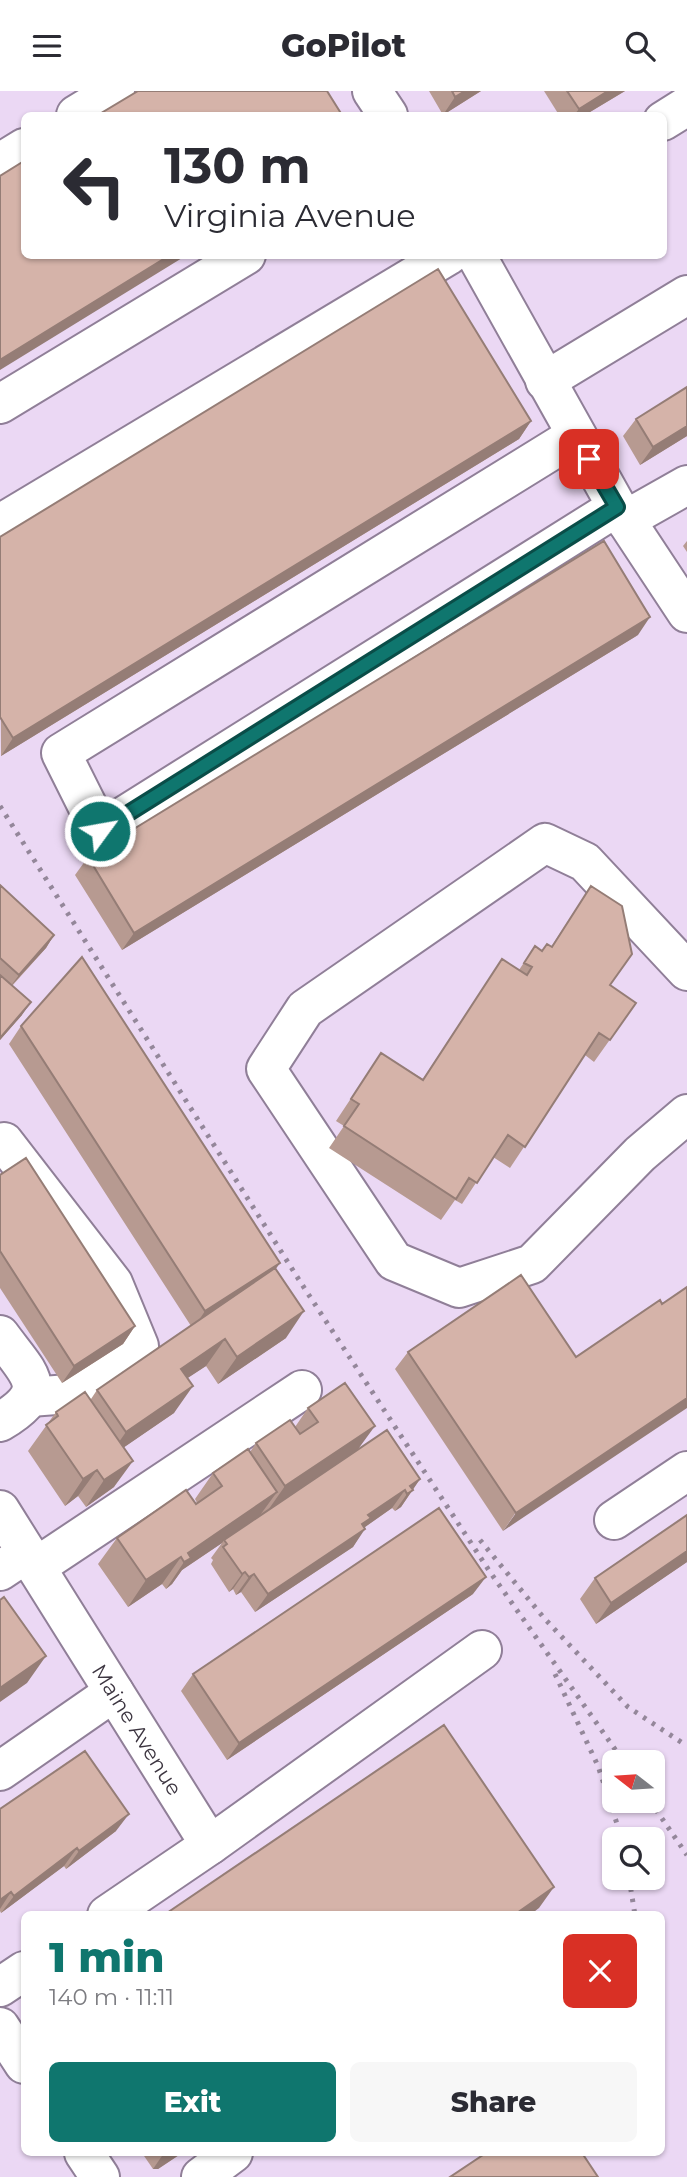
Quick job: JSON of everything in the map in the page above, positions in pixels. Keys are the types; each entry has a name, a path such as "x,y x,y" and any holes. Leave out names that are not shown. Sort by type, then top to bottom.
{"street":[{"path":"81,112 115,91"},
{"path":"372,91 386,112"},
{"path":"667,118 687,106"},
{"path":"0,163 21,150"},
{"path":"0,404 239,259"},
{"path":"0,524 442,259"},
{"path":"478,259 575,436 621,513 687,613"},
{"path":"545,381 687,295"},
{"path":"575,436 61,753 100,831 621,513 687,485"},
{"path":"687,971 584,862 545,843 305,1009 267,1069 394,1261 459,1288 532,1264 640,1154 687,1114"},
{"path":"0,1145 4,1142 113,1283 139,1346 82,1394 30,1397"},
{"path":"0,1335 31,1378 33,1387 26,1406 0,1422"},
{"path":"21,1564 302,1390"},
{"path":"614,1520 687,1471"},
{"name":"Maine Avenue","path":"0,1510 21,1564 114,1692 210,1845"},
{"path":"113,1911 210,1845 482,1650"},
{"path":"0,1771 114,1692"},
{"path":"0,1987 21,1973"},
{"path":"0,2027 21,2059"},
{"path":"86,2156 100,2177"},
{"path":"201,2177 229,2156"}],"building":[{"path":"138,91 327,91 340,112 103,112"},
{"path":"452,91 465,91 455,97"},
{"path":"567,91 608,91 579,109"},
{"path":"21,163 21,259 164,259 0,360 0,176"},
{"path":"438,269 531,421 13,738 0,717 0,537"},
{"path":"687,387 687,426 653,447 636,419"},
{"path":"604,541 650,617 134,933 88,857"},
{"path":"0,885 54,935 19,975 0,958"},
{"path":"591,886 622,906 632,954 610,985 636,1003 610,1040 599,1033 525,1147 508,1135 477,1183 469,1178 456,1199 344,1126 359,1104 351,1099 381,1053 423,1080 502,959 527,975 532,967 524,963 535,946 542,951 547,944 552,947"},
{"path":"82,957 280,1263 205,1311 21,1026"},
{"path":"0,975 31,1002 0,1038"},
{"path":"26,1158 135,1326 74,1366 0,1251 0,1175"},
{"path":"275,1268 304,1311 237,1357 225,1339 181,1369 193,1386 126,1432 97,1390"},
{"path":"521,1275 576,1357 660,1300 662,1304 687,1287 687,1398 516,1513 408,1352"},
{"path":"345,1383 375,1426 285,1486 256,1443 290,1420 300,1434 318,1422 308,1408"},
{"path":"85,1392 133,1461 104,1480 97,1470 83,1479 46,1425 58,1416 56,1412"},
{"path":"387,1430 420,1479 410,1486 413,1490 407,1494 405,1490 368,1515 371,1518 362,1524 365,1529 268,1594 254,1574 249,1577 245,1572 242,1574 223,1547 227,1544 224,1540"},
{"path":"248,1449 277,1492 188,1553 191,1558 184,1562 181,1557 146,1580 117,1538 186,1490 196,1504 222,1486 213,1473"},
{"path":"439,1508 486,1577 239,1743 193,1674"},
{"path":"687,1515 687,1551 611,1603 595,1578"},
{"path":"4,1597 46,1656 0,1688 0,1600"},
{"path":"444,1725 554,1887 520,1911 170,1911"},
{"path":"85,1751 129,1814 79,1851 77,1848 14,1896 11,1892 0,1900 0,1809"},
{"path":"482,2156 584,2156 598,2177 450,2177"}],"railway":[{"path":"0,806 301,1283 490,1572 616,1750"},
{"path":"480,1540 544,1618 628,1707 687,1746"},
{"path":"555,1674 598,1766 618,1827"},
{"path":"658,1813 687,1855"},
{"path":"631,1890 634,1911"}],"route":[{"path":"100,831 617,507 589,459"}]}
